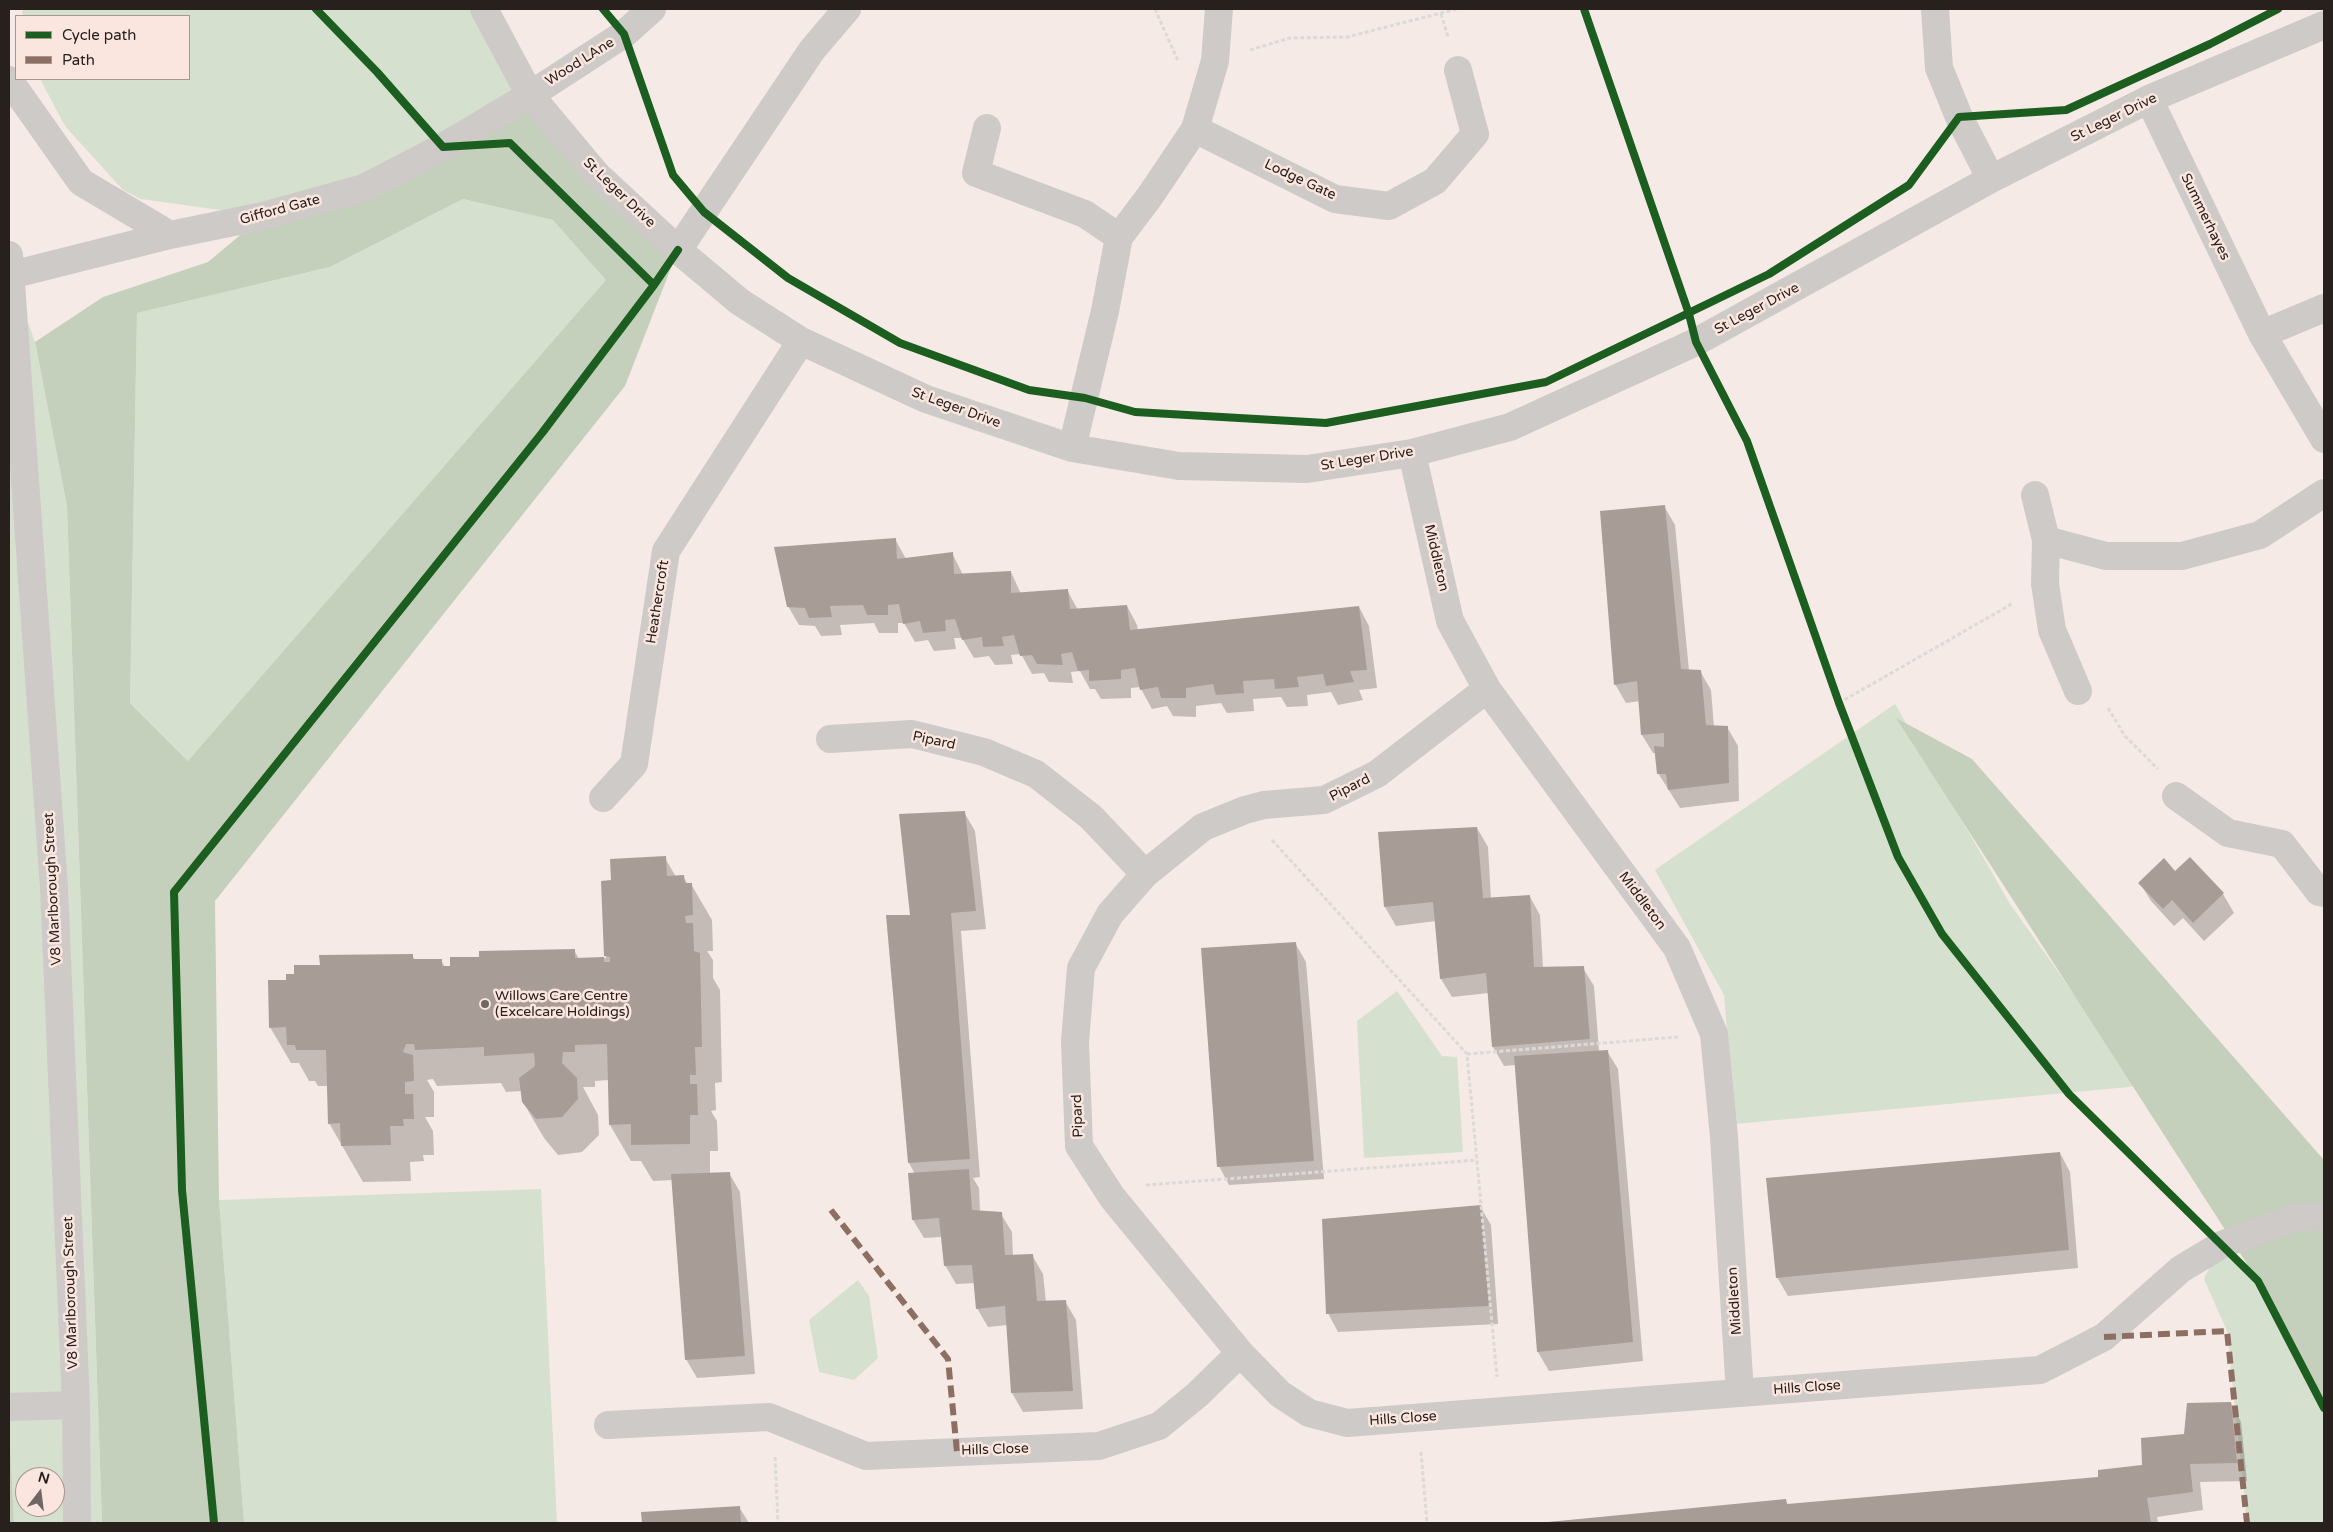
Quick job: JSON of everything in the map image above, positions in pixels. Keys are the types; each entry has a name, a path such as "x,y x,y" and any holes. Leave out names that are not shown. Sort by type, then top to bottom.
{"street":[{"name":"St Leger Drive","path":"484,9 530,95 597,175 678,250 740,302 801,341 926,399 1072,448 1179,466 1307,469 1412,453 1510,426 1696,342 1991,179 2148,99 2324,25"},
{"name":"Wood LAne","path":"530,95 624,34 652,9"},
{"path":"678,250 812,50 847,9"},
{"path":"1072,448 1105,311 1120,237 1195,129 1215,61 1219,9"},
{"path":"1936,9 1939,68 1959,116 1991,179"},
{"name":"Lodge Gate","path":"1195,129 1335,199 1389,206 1435,181 1475,134 1458,70"},
{"path":"9,80 81,182 170,235"},
{"name":"Gifford Gate","path":"10,265 263,216 364,188 443,147 530,95"},
{"name":"Summerhayes","path":"2148,99 2262,334 2324,439"},
{"path":"987,128 976,173 1085,214 1120,237"},
{"name":"V8 Marlborough Street","path":"10,265 54,888 76,1405 77,1523"},
{"path":"2262,334 2324,308"},
{"name":"Heathercroft","path":"603,798 634,764 666,551 801,341"},
{"name":"Middleton","path":"1412,453 1450,621 1486,689 1677,948 1714,1034 1724,1137 1740,1393"},
{"path":"2046,540 2106,556 2182,556 2260,535 2324,493"},
{"path":"2035,495 2046,540 2045,584 2052,630 2078,691"},
{"name":"Pipard","path":"1240,1353 1106,1188 1079,1146 1075,1042 1081,968 1110,914 1145,874 1203,826 1264,805 1324,800 1368,779 1486,689"},
{"name":"Pipard","path":"830,739 912,734 984,752 1036,774 1091,817 1145,874"},
{"path":"2176,796 2228,833 2282,844 2319,892 2324,893"},
{"name":"Hills Close","path":"608,1425 769,1417 866,1456 1099,1446 1160,1426 1197,1395 1240,1353 1280,1394 1309,1413 1347,1423 2040,1370 2104,1337 2181,1269 2221,1245 2293,1218 2324,1216"},
{"path":"9,1408 76,1405"}],"path":[{"path":"1155,9 1180,65 1215,61 1290,38 1347,37 1458,9"},
{"path":"1839,703 2010,605 2014,597"},
{"path":"2078,691 2094,686 2125,736 2170,780 2176,796"},
{"path":"1835,693 1842,712"},
{"path":"1245,810 1467,1054 1489,1306 1501,1412"},
{"path":"1467,1054 1714,1034"},
{"path":"1106,1188 1477,1160"},
{"path":"773,1418 778,1523"},
{"path":"1418,1418 1427,1523"}],"green space":[{"path":"22,9 484,9 530,95 443,147 263,216 141,199 123,190 65,126 41,80 190,80 190,15 23,15"},
{"path":"530,95 678,250 625,386 215,901 219,1200 244,1523 102,1523 67,506 35,342 103,297 208,262 263,216 364,188","holes":["463,199 553,220 606,280 188,761 130,703 137,313 330,267"]},
{"path":"463,199 553,220 607,280 189,762 130,703 137,313 330,267"},
{"path":"9,255 11,275 35,342 67,506 102,1523 14,1523 9,1421"},
{"path":"1895,704 2010,904 2139,1086 1735,1124 1724,995 1655,870"},
{"path":"1896,718 1972,759 2324,1160 2324,1408 2258,1281"},
{"path":"1397,991 1442,1056 1457,1057 1463,1152 1364,1158 1357,1021"},
{"path":"541,1189 557,1523 244,1523 219,1200"},
{"path":"2221,1245 2258,1281 2324,1408 2324,1523 2247,1523 2227,1331 2204,1279"},
{"path":"858,1280 869,1296 878,1358 854,1380 819,1372 809,1320"},
{"path":"9,1421 14,1523 9,1523"}],"building":[{"path":"1665,505 1681,669 1701,670 1706,725 1728,726 1729,783 1668,790 1666,774 1657,774 1654,746 1664,747 1664,733 1641,735 1637,681 1614,685 1600,511"},
{"path":"896,538 897,559 953,552 954,574 1011,571 1011,593 1068,589 1070,609 1127,605 1130,630 1359,606 1367,670 1350,671 1354,682 1326,686 1323,674 1297,677 1299,687 1275,689 1274,679 1243,681 1244,693 1216,695 1213,684 1186,688 1186,698 1161,698 1158,687 1140,690 1135,668 1121,670 1121,679 1089,681 1089,670 1078,671 1072,652 1061,654 1063,665 1037,664 1032,655 1020,656 1014,635 1002,637 1004,646 983,647 982,637 962,640 955,619 945,620 946,631 923,633 920,621 903,624 899,604 888,605 888,615 867,615 863,605 830,606 832,617 809,618 805,608 787,607 774,547"},
{"path":"965,811 976,911 951,913 970,1159 908,1163 886,915 910,915 899,814"},
{"path":"1477,827 1483,898 1530,895 1534,967 1584,966 1590,1039 1492,1047 1486,973 1440,979 1433,902 1384,907 1378,832"},
{"name":"Willows Care Centre (Excelcare Holdings)","path":"666,856 667,876 684,875 685,883 692,883 693,915 685,916 686,923 693,923 694,951 700,953 702,1047 695,1047 696,1075 690,1075 690,1084 697,1084 698,1115 690,1115 690,1144 631,1145 631,1124 609,1125 607,1044 575,1045 575,1052 563,1052 562,1063 577,1078 578,1099 562,1117 536,1119 522,1102 519,1078 535,1066 534,1053 484,1056 484,1047 415,1050 414,1044 406,1044 403,1052 413,1055 414,1081 405,1082 405,1094 413,1094 414,1119 403,1119 404,1126 390,1126 391,1145 341,1146 340,1123 328,1124 326,1050 296,1050 295,1045 287,1045 286,1027 269,1028 268,980 286,980 286,974 294,974 294,965 320,965 319,955 413,954 413,959 442,959 442,966 450,966 450,957 479,957 479,951 575,949 575,958 604,957 604,962 610,962 610,957 604,956 601,881 611,880 610,859"},
{"path":"2190,857 2224,893 2193,923 2172,900 2163,909 2138,883 2164,858 2175,871"},
{"path":"1296,942 1314,1161 1217,1167 1201,948"},
{"path":"1608,1050 1633,1342 1537,1352 1514,1056"},
{"path":"2060,1152 2069,1250 1776,1278 1766,1178"},
{"path":"969,1169 972,1210 1002,1212 1005,1255 1033,1254 1037,1301 1066,1300 1073,1391 1011,1393 1005,1306 976,1309 972,1265 944,1266 939,1218 912,1220 908,1173"},
{"path":"730,1172 745,1356 685,1360 671,1174"},
{"path":"1481,1205 1489,1306 1326,1314 1322,1219"},
{"path":"2231,1402 2237,1463 2190,1464 2193,1492 2147,1498 2151,1523 1538,1523 1786,1499 1787,1504 2098,1477 2098,1470 2142,1465 2141,1438 2184,1434 2187,1403"},
{"path":"740,1506 741,1523 642,1523 641,1512"}],"marked path":[{"path":"831,1210 948,1359 957,1452"},
{"path":"2104,1337 2227,1331 2247,1523"}],"cycle path":[{"path":"316,9 377,72 443,147 510,143 654,285"},
{"path":"603,9 624,34 673,175 704,212 788,278 900,343 1029,390 1085,398 1135,412 1326,423 1546,382 1769,274 1909,185 1959,117 2066,110 2210,44 2278,9"},
{"path":"1584,9 1689,314 1696,342 1747,441 1839,703 1898,857 1942,934 2069,1094 2258,1281 2324,1408"},
{"path":"214,1523 182,1190 174,892 542,433 654,285 678,250"}],"place":[{"name":"Willows Care Centre (Excelcare Holdings)","path":"485,1004"}]}
